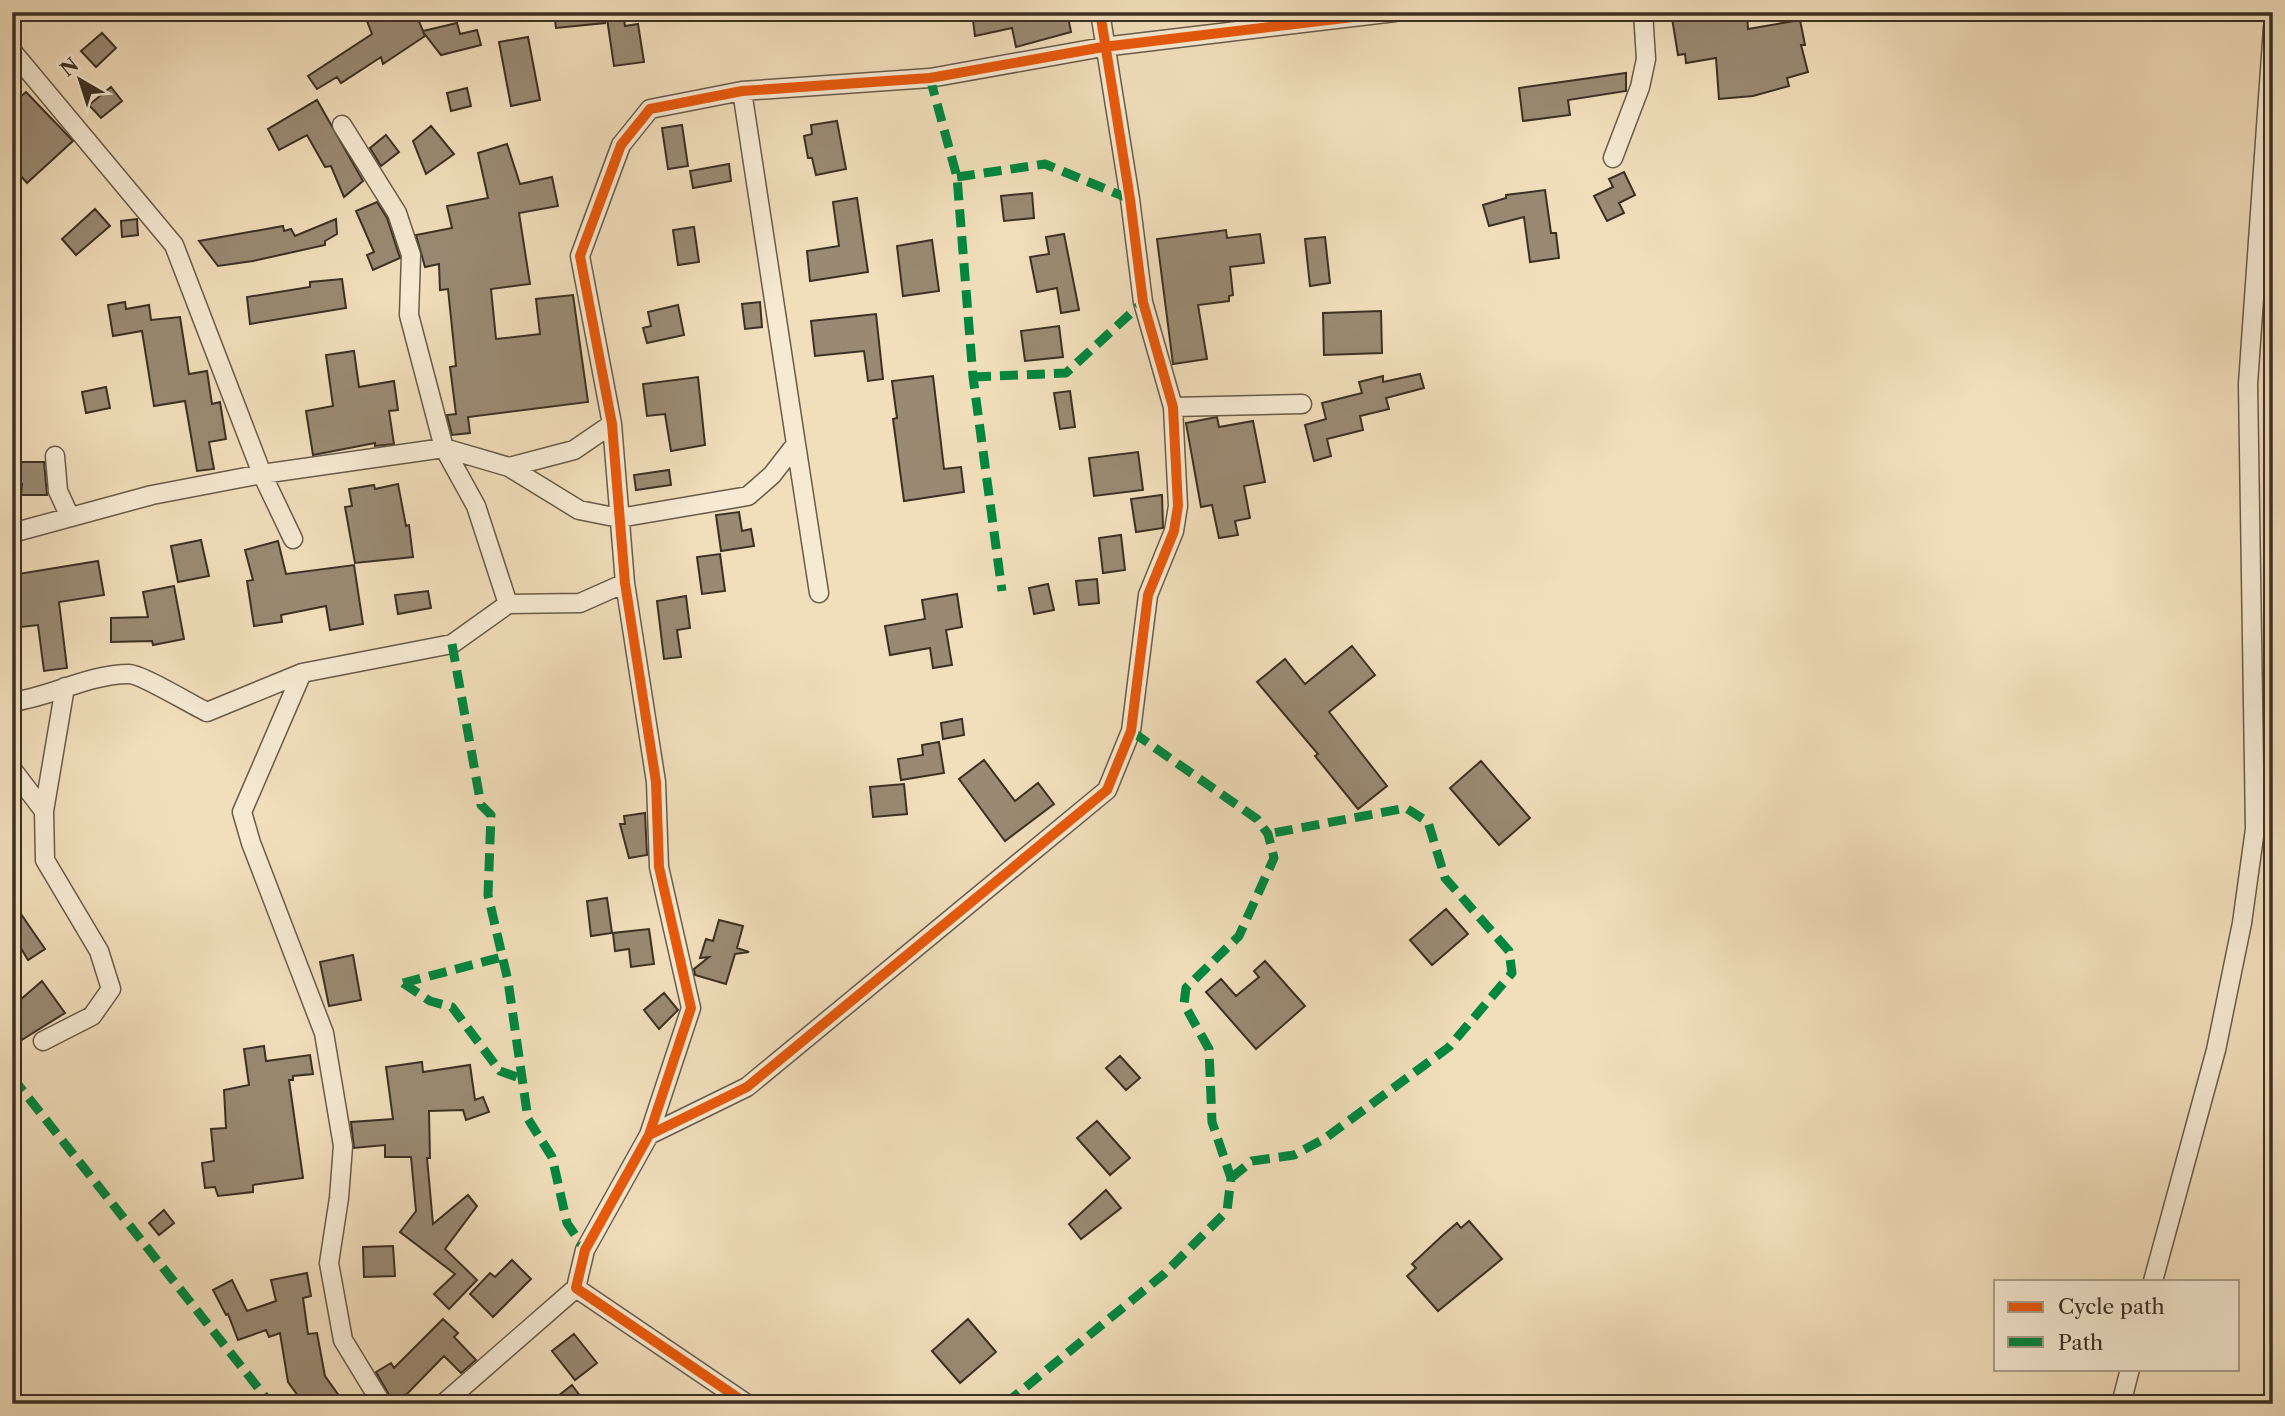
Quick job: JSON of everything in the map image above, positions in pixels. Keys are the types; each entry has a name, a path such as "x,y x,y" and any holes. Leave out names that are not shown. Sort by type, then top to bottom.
{"street":[{"path":"649,1135 747,1087 1107,790 1131,731 1148,595 1174,531 1178,506 1173,407 1143,302 1130,199 1100,12"},
{"path":"443,1404 576,1288 585,1250 649,1135 691,1009 659,867 656,782 625,583 612,424 580,256 621,145 650,109 742,92 930,78 1104,47 1395,12"},
{"path":"1612,158 1644,68 1643,12"},
{"path":"2153,1280 2216,1050 2242,923 2255,829 2248,384 2273,27"},
{"path":"12,51 174,245 262,474 293,539"},
{"path":"742,92 819,593"},
{"path":"342,125 397,213 411,255 410,315 444,448 476,506 508,604"},
{"path":"1173,407 1302,404"},
{"path":"509,467 574,450 612,424"},
{"path":"12,533 152,495 262,474 444,448 509,467 579,510 619,518 748,496 772,475 796,444"},
{"path":"55,456 58,491 70,517"},
{"path":"12,702 38,699 65,687 131,674 207,712 302,673 452,644 508,604 580,603 625,583"},
{"path":"302,673 242,812 251,843 324,1033 343,1146 339,1198 329,1263 343,1340 382,1404"},
{"path":"43,1041 92,1016 111,989 99,951 45,860 44,811 65,687"},
{"path":"12,769 44,811"},
{"path":"2255,809 2273,831"},
{"path":"576,1288 747,1404"},
{"path":"2121,1404 2130,1370"}],"building":[{"path":"389,12 415,12 423,31 457,23 460,34 477,30 481,45 441,55 423,32 425,36 383,64 381,57 341,83 337,77 317,89 308,76 372,34 367,21"},
{"path":"554,12 605,12 605,23 556,28"},
{"path":"606,12 623,12 625,26 638,24 644,62 614,66"},
{"path":"972,12 1067,12 1071,32 1016,47 1012,28 975,36"},
{"path":"1671,12 1747,12 1748,29 1800,20 1805,45 1801,45 1808,72 1787,78 1789,86 1753,96 1719,99 1716,58 1686,63 1685,54 1678,55"},
{"path":"102,33 116,48 96,67 81,51"},
{"path":"528,37 540,100 511,106 499,42"},
{"path":"1626,73 1626,91 1568,100 1570,115 1523,121 1519,88"},
{"path":"111,87 122,101 101,118 89,105"},
{"path":"467,88 471,106 451,111 447,93"},
{"path":"26,92 73,141 27,183 12,166 12,104"},
{"path":"317,100 363,181 344,197 331,166 325,167 307,135 279,150 268,129"},
{"path":"837,121 846,169 816,175 812,158 808,158 804,136 812,134 811,125"},
{"path":"682,125 688,166 668,169 662,128"},
{"path":"431,126 454,154 426,174 413,141"},
{"path":"386,135 399,152 381,166 370,148"},
{"path":"507,144 520,184 552,177 558,206 519,213 530,284 491,289 496,339 540,334 536,299 573,295 588,402 468,417 470,433 452,435 447,415 456,414 450,367 456,366 448,289 440,290 439,264 425,267 416,235 452,228 447,206 488,198 478,153"},
{"path":"729,164 731,181 693,188 690,171"},
{"path":"1624,172 1635,195 1619,203 1624,213 1607,221 1594,196 1613,187 1609,179"},
{"path":"1545,190 1551,233 1556,233 1559,258 1530,262 1524,217 1489,226 1483,205 1506,198 1506,195"},
{"path":"1032,193 1034,218 1004,221 1001,196"},
{"path":"857,198 868,272 810,281 807,251 839,246 833,202"},
{"path":"377,202 387,218 400,258 373,270 367,255 374,252 356,211"},
{"path":"95,209 110,226 76,255 62,239"},
{"path":"137,219 138,235 122,237 121,221"},
{"path":"336,219 337,234 325,241 325,245 253,261 218,266 199,241 283,226 284,231 291,229 295,236"},
{"path":"694,227 699,262 678,265 673,230"},
{"path":"1226,230 1227,238 1260,234 1264,263 1230,267 1233,295 1229,296 1229,301 1198,305 1207,359 1173,364 1157,239"},
{"path":"1064,234 1079,310 1061,313 1057,288 1037,292 1030,257 1049,254 1046,237"},
{"path":"1325,237 1330,283 1310,286 1305,239"},
{"path":"932,240 939,291 903,296 897,246"},
{"path":"342,279 346,308 250,324 247,297 310,287 310,282"},
{"path":"125,302 126,309 149,305 151,320 180,317 189,374 207,371 212,404 220,402 226,439 209,442 214,469 197,471 185,401 154,406 142,331 113,336 108,305"},
{"path":"760,302 762,327 745,329 742,304"},
{"path":"678,305 684,335 647,343 643,328 651,326 648,312"},
{"path":"1381,311 1382,353 1324,355 1323,313"},
{"path":"876,314 883,379 868,381 864,351 815,356 811,321"},
{"path":"1059,326 1063,357 1025,361 1021,331"},
{"path":"354,351 359,387 394,381 398,410 389,411 394,444 375,446 375,443 313,455 306,411 333,406 326,355"},
{"path":"1420,374 1424,388 1386,398 1389,409 1360,416 1363,430 1327,439 1331,456 1314,461 1305,425 1326,419 1322,403 1362,393 1359,382 1383,376 1383,382"},
{"path":"933,376 944,469 961,467 964,492 904,501 893,419 897,418 892,381"},
{"path":"698,377 705,445 671,451 665,414 647,416 643,384"},
{"path":"106,387 110,408 86,413 82,392"},
{"path":"1070,391 1075,427 1060,429 1054,393"},
{"path":"1217,417 1219,427 1253,421 1265,482 1244,486 1250,518 1235,521 1238,535 1219,538 1212,505 1201,507 1186,423"},
{"path":"1138,452 1143,490 1094,496 1089,458"},
{"path":"15,462 44,462 47,495 21,495 22,484 14,484"},
{"path":"669,470 671,485 636,490 634,475"},
{"path":"398,484 406,526 409,525 413,557 355,563 345,507 352,506 349,489 374,485 375,489"},
{"path":"1162,495 1163,528 1136,532 1131,499"},
{"path":"739,512 742,531 751,529 754,546 721,551 716,515"},
{"path":"1121,535 1125,570 1103,573 1099,538"},
{"path":"201,540 209,576 178,582 171,546"},
{"path":"278,541 286,574 354,565 363,624 330,630 326,606 281,615 282,622 254,626 247,581 253,580 245,550"},
{"path":"720,554 725,591 702,594 697,557"},
{"path":"98,561 104,595 59,602 67,668 44,671 38,625 12,628 12,575"},
{"path":"1097,579 1099,603 1079,605 1076,581"},
{"path":"1048,584 1054,610 1034,614 1029,588"},
{"path":"174,586 184,639 153,645 152,641 111,642 111,618 148,617 143,592"},
{"path":"428,591 431,608 398,614 395,595"},
{"path":"957,594 962,627 946,630 952,665 933,668 930,648 890,655 885,626 925,619 922,600"},
{"path":"686,596 690,628 677,630 681,657 664,659 657,601"},
{"path":"1352,646 1375,675 1329,712 1387,786 1358,809 1315,756 1318,754 1257,682 1285,659 1305,684"},
{"path":"962,719 964,735 943,739 941,723"},
{"path":"939,742 944,773 901,780 898,759 923,755 922,745"},
{"path":"984,760 1015,801 1038,783 1054,804 1005,841 959,779"},
{"path":"1481,761 1530,818 1499,845 1450,788"},
{"path":"904,784 907,814 873,817 870,787"},
{"path":"645,813 647,855 629,858 620,824 625,824 624,816"},
{"path":"607,898 612,933 591,936 587,901"},
{"path":"12,901 45,949 28,960 22,950 12,959"},
{"path":"1446,909 1468,934 1432,965 1410,940"},
{"path":"719,920 743,926 737,948 749,952 735,954 726,984 695,975 694,969 709,957 700,958 706,939 713,941"},
{"path":"649,929 654,964 631,967 629,949 615,951 613,933"},
{"path":"353,955 361,1000 329,1006 320,962"},
{"path":"1265,961 1305,1006 1256,1049 1206,992 1221,979 1236,996 1259,977 1254,971"},
{"path":"42,981 65,1013 12,1046 12,1007"},
{"path":"664,993 678,1010 659,1029 644,1010"},
{"path":"264,1046 266,1061 310,1055 313,1074 293,1076 293,1080 289,1080 303,1178 253,1185 253,1192 218,1196 215,1187 205,1188 202,1163 214,1161 211,1129 226,1128 224,1090 249,1085 244,1049"},
{"path":"1120,1056 1140,1078 1126,1090 1106,1068"},
{"path":"422,1062 423,1072 470,1065 475,1100 483,1097 489,1112 466,1120 463,1110 429,1111 430,1158 427,1158 433,1224 468,1195 477,1206 445,1249 477,1280 449,1309 434,1294 455,1274 400,1232 416,1211 411,1157 385,1157 385,1145 354,1148 351,1122 393,1119 386,1067"},
{"path":"1097,1121 1130,1158 1110,1175 1077,1138"},
{"path":"1106,1190 1121,1208 1081,1239 1069,1224"},
{"path":"164,1210 174,1223 159,1235 149,1223"},
{"path":"1469,1221 1502,1259 1438,1311 1407,1276 1416,1268 1412,1264 1443,1235 1457,1223 1461,1228"},
{"path":"393,1246 395,1276 364,1277 363,1247"},
{"path":"512,1260 531,1279 493,1317 470,1294 490,1273 495,1277"},
{"path":"307,1273 311,1296 303,1298 308,1334 317,1333 325,1376 345,1404 304,1404 288,1382 280,1333 269,1337 266,1330 238,1340 228,1314 226,1315 213,1290 232,1280 247,1311 276,1301 271,1280"},
{"path":"443,1319 458,1333 454,1337 476,1360 461,1373 444,1356 407,1394 392,1400 376,1372 391,1363 394,1368"},
{"path":"968,1319 996,1352 960,1383 932,1351"},
{"path":"574,1334 597,1363 575,1380 552,1351"},
{"path":"572,1385 586,1404 548,1404"}],"marked path":[{"path":"930,78 957,177 973,377 1002,591"},
{"path":"957,177 1045,164 1130,199"},
{"path":"973,377 1066,373 1143,302"},
{"path":"452,644 481,805 491,815 488,895 508,981 528,1119 552,1157 567,1223 585,1250"},
{"path":"1005,1404 1164,1274 1227,1211 1231,1178 1212,1122 1209,1049 1184,1004 1186,988 1239,936 1274,858 1268,834 1257,819 1131,731"},
{"path":"1231,1178 1252,1161 1294,1155 1324,1139 1449,1047 1512,973 1509,951 1445,878 1428,822 1406,808 1268,834"},
{"path":"403,983 502,957"},
{"path":"403,983 430,1001 452,1007 500,1071 525,1080"},
{"path":"12,1077 271,1404"}],"cycle path":[{"path":"649,1135 747,1087 1107,790 1131,731 1148,595 1174,531 1178,506 1173,407 1143,302 1130,199 1100,12"},
{"path":"747,1404 576,1288 585,1250 649,1135 691,1008 659,867 656,782 625,583 612,424 580,256 621,145 650,109 742,91 930,78 1103,47 1395,12"}]}
